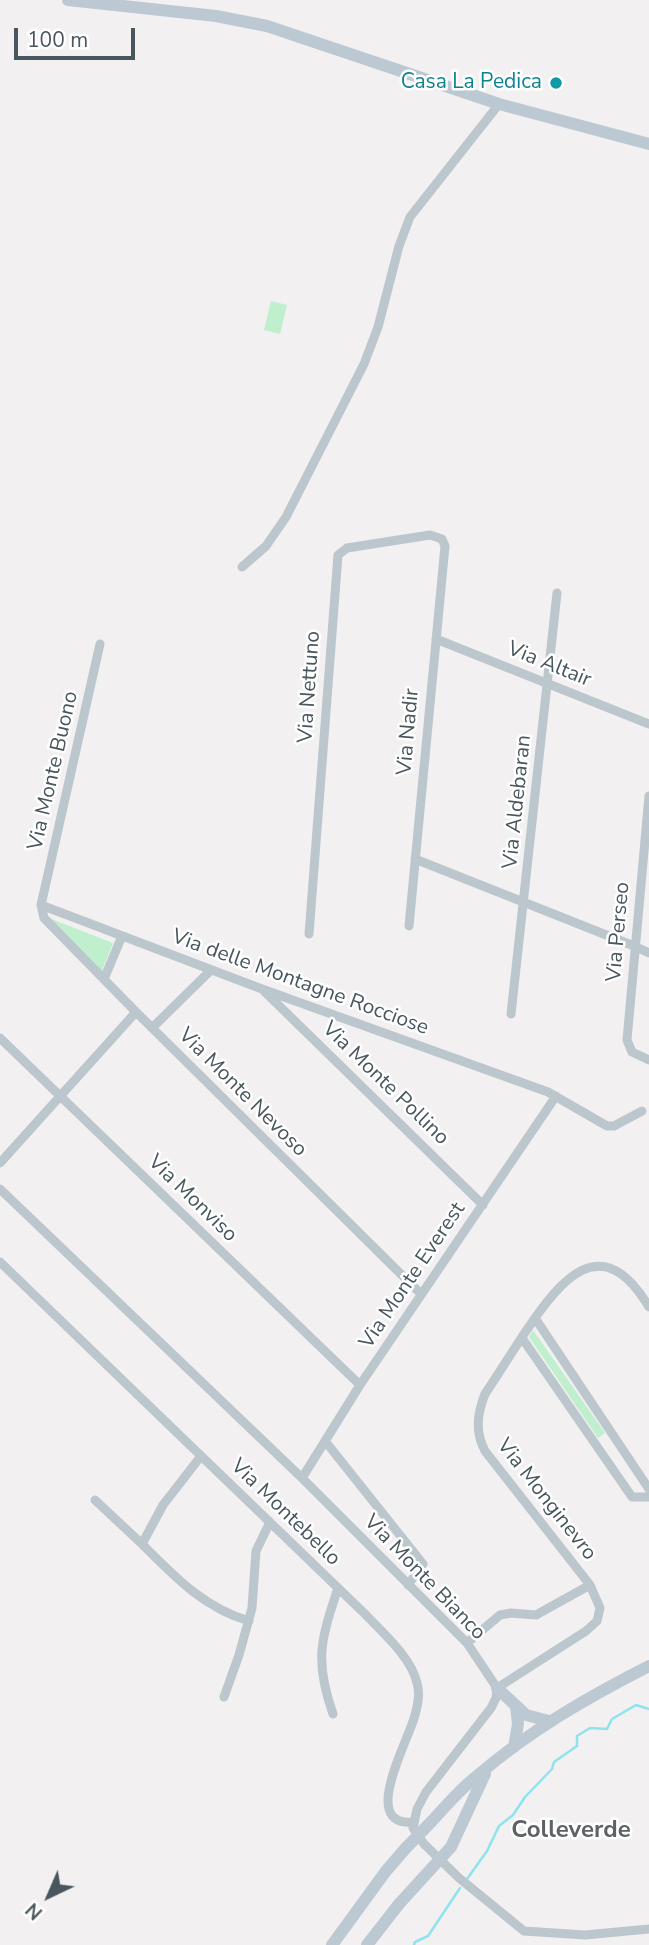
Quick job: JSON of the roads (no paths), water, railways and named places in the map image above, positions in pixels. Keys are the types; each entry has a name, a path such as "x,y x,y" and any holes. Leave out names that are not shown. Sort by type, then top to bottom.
{"main road":[{"path":"70,0 216,16 267,26 499,104 649,144"},
{"path":"332,1945 386,1871 476,1776 549,1721 591,1695 649,1666"},
{"path":"497,1688 526,1716 549,1721"},
{"path":"514,1746 518,1724 516,1707"},
{"path":"367,1945 399,1904 451,1847 475,1792 492,1764"}],"street":[{"path":"242,566 266,545 286,517 360,373 375,336 399,246 410,217 499,104"},
{"name":"Via Nettuno","path":"309,934 338,555 347,548 428,535 439,537 444,542"},
{"name":"Via Nadir","path":"410,926 444,542"},
{"name":"Via Aldebaran","path":"512,1014 557,593"},
{"name":"Via Altair","path":"436,639 649,724"},
{"name":"Via Monte Buono","path":"41,910 100,644"},
{"name":"Via Perseo","path":"649,796 634,946 628,1044 632,1052 649,1060"},
{"path":"415,859 649,953"},
{"name":"Via delle Montagne Rocciose","path":"41,910 122,936 556,1096 610,1127 642,1111"},
{"name":"Via Monte Nevoso","path":"41,910 136,1012 421,1294"},
{"path":"104,979 122,936"},
{"path":"152,1028 211,970"},
{"name":"Via Monte Pollino","path":"262,989 483,1205"},
{"path":"0,1163 136,1012"},
{"name":"Via Monviso","path":"0,1038 360,1385"},
{"name":"Via Monte Everest","path":"302,1478 360,1385 556,1096"},
{"name":"Via Monte Bianco","path":"0,1189 302,1478 467,1643 497,1688"},
{"name":"Via Montebello","path":"0,1262 338,1588 397,1649 416,1680 418,1698 415,1717 389,1789 388,1810 402,1823 414,1822"},
{"name":"Via Monginevro","path":"497,1688 593,1625 599,1617 600,1608 590,1585 491,1461 479,1439 477,1418 485,1394 535,1318 562,1282 575,1272 592,1267 608,1269 621,1275 637,1289 649,1307"},
{"path":"535,1318 649,1489"},
{"path":"522,1338 632,1497 649,1497"},
{"path":"325,1441 423,1564 408,1585"},
{"path":"142,1544 163,1505 201,1456"},
{"path":"95,1500 192,1591 225,1613 248,1621"},
{"path":"224,1697 253,1599 256,1551 270,1522"},
{"path":"467,1643 500,1615 536,1615 590,1585"},
{"path":"333,1714 323,1683 321,1650 324,1630 338,1588"},
{"path":"497,1688 491,1708 419,1803 413,1828 419,1838 441,1861 524,1931 585,1934 649,1929"}],"waterway":[{"path":"467,1879 487,1851 499,1826 513,1815 525,1797 552,1769 554,1762 577,1746 577,1736 590,1728 607,1729 612,1719 636,1705 649,1709"},
{"path":"414,1945 428,1936 460,1888"}],"place":[{"name":"Casa La Pedica","path":"556,83"}],"district":[{"name":"Colleverde","path":"571,1831"}]}
